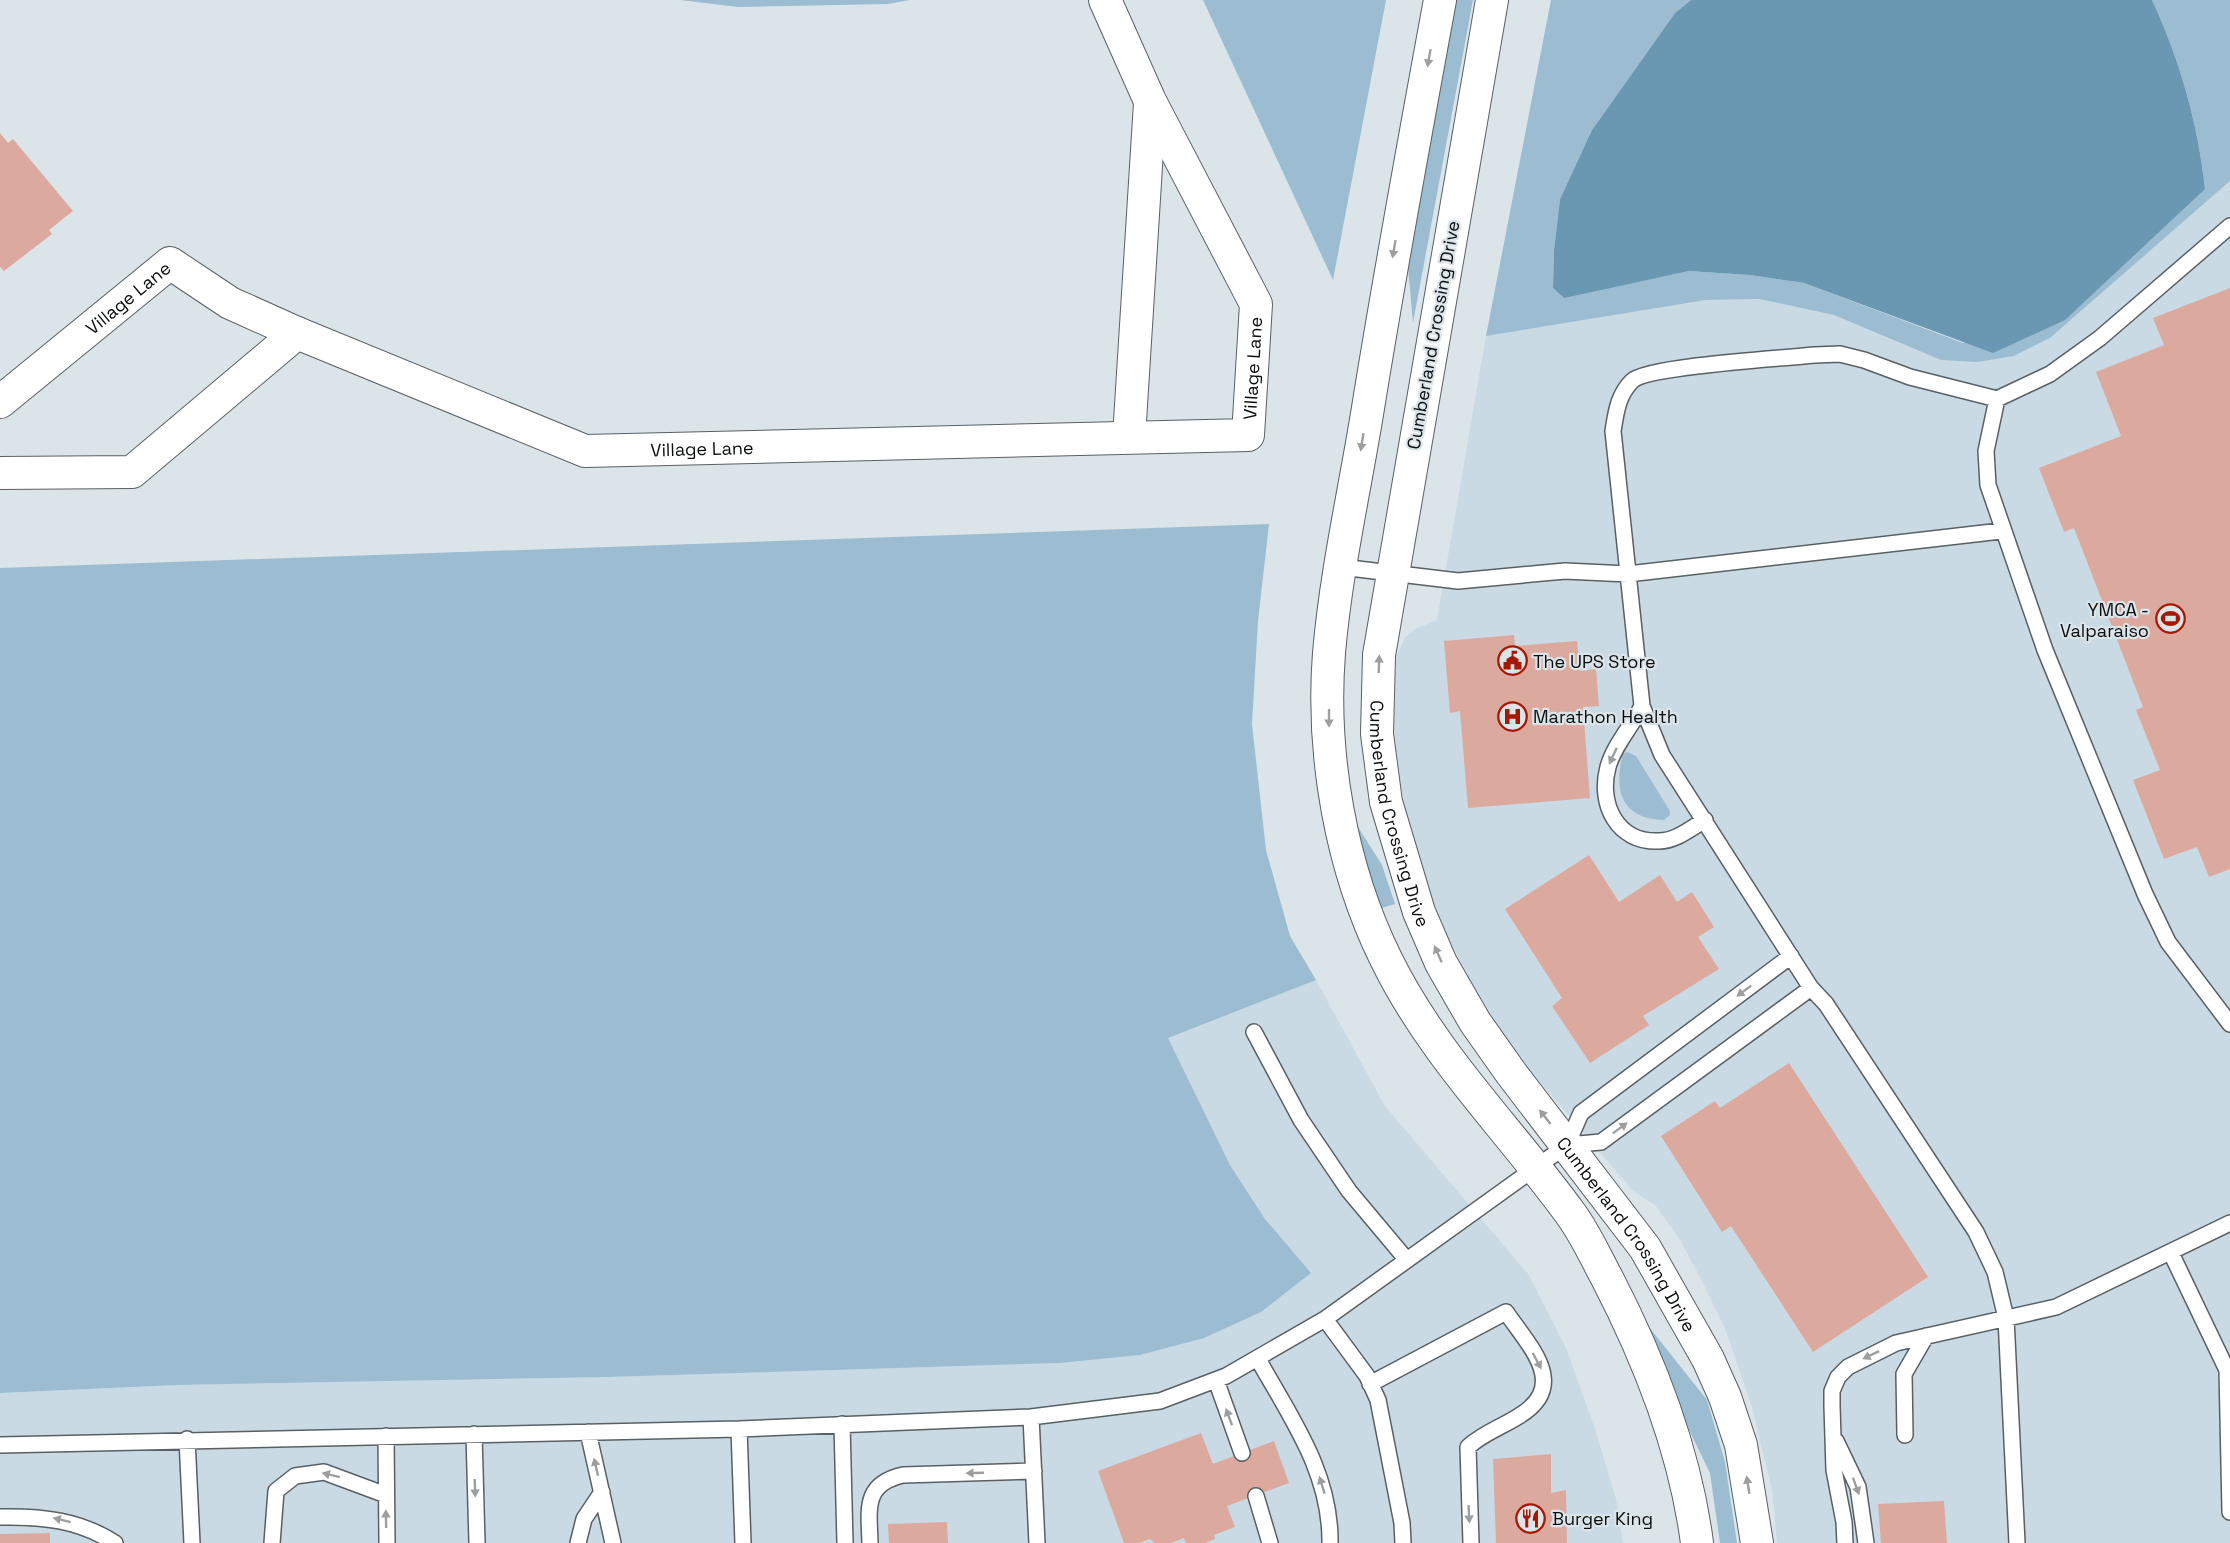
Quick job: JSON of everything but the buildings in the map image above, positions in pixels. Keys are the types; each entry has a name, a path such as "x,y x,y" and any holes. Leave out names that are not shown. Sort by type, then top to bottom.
{"street":[{"name":"Village Lane","path":"0,402 170,263 230,303 297,333 585,451 1248,435 1256,304 1150,101 1105,0"},
{"name":"Cumberland Crossing Drive","path":"1440,0 1388,280 1341,567 1329,655 1329,741 1341,825 1369,922 1386,960 1417,1014 1456,1071 1579,1225 1624,1311 1675,1435 1692,1506 1697,1543"},
{"name":"Cumberland Crossing Drive","path":"1492,0 1379,655 1377,734 1386,802 1403,866 1419,912 1441,963 1475,1022 1645,1248 1712,1368 1725,1397 1741,1445 1757,1543"},
{"name":"Village Lane","path":"1129,437 1150,101"},
{"path":"0,473 132,472 297,333"}],"lane":[{"path":"2016,1543 2006,1318 1995,1272 1976,1232 1826,1004 1811,988 1662,755 1642,706 1612,431 1619,398 1634,378 1660,371 1815,355 1840,354 1910,377 1997,399 2050,374 2100,338 2230,226"},
{"path":"1997,399 1989,432 1985,468 2001,531 2045,650 2145,894 2168,942 2230,1023"},
{"path":"1341,567 1392,575 1458,581 1565,572 1628,574 2001,531"},
{"path":"1642,706 1614,752 1608,768 1606,788 1615,824 1625,833 1659,841 1675,837 1705,820"},
{"path":"0,1445 739,1428 1031,1417 1160,1401 1215,1380 1258,1359 1325,1319 1567,1145 1581,1113 1791,956"},
{"path":"1567,1145 1601,1142 1811,988"},
{"path":"1254,1032 1301,1120 1319,1147 1349,1191 1406,1259"},
{"path":"1845,1543 1844,1522 1834,1470 1832,1390 1838,1377 1848,1367 1896,1343 2056,1307 2230,1223"},
{"path":"2170,1253 2227,1370 2230,1512"},
{"path":"1370,1384 1506,1312 1538,1360 1545,1377 1544,1389 1535,1404 1520,1416 1478,1438 1468,1447 1471,1543"},
{"path":"1325,1319 1370,1384 1378,1400 1387,1441 1403,1543"},
{"path":"1905,1436 1904,1374 1926,1336"},
{"path":"1258,1359 1307,1443 1324,1488 1330,1526 1330,1543"},
{"path":"1215,1380 1242,1453"},
{"path":"1031,1417 1037,1543"},
{"path":"842,1424 845,1543"},
{"path":"739,1428 743,1543"},
{"path":"588,1432 613,1543"},
{"path":"1832,1433 1858,1487 1866,1543"},
{"path":"474,1434 477,1543"},
{"path":"386,1436 387,1543"},
{"path":"188,1439 192,1543"},
{"path":"870,1543 870,1498 878,1486 889,1479 903,1475 1034,1471"},
{"path":"272,1543 276,1491 295,1476 324,1472 352,1480 386,1496"},
{"path":"578,1543 584,1519 602,1492"},
{"path":"1256,1496 1270,1543"},
{"path":"0,1517 37,1516 64,1519 116,1543"}],"shaded area":[{"path":"680,0 910,0 888,4 738,7"},
{"path":"1203,0 1386,0 1333,280"},
{"path":"1455,0 1473,0 1413,323 1408,267"},
{"path":"1551,0 1691,0 1675,13 1592,130 1560,199 1554,250 1553,288 1563,297 1689,271 1750,275 1804,283 1963,343 2205,189 2193,116 2171,46 2152,0 2230,0 2230,181 2050,338 2014,356 1977,362 1941,360 1834,315 1759,299 1706,300 1486,336"},
{"path":"1691,0 2152,0 2171,46 2193,116 2205,189 2065,320 1993,353 1804,283 1750,275 1689,271 1564,298 1553,288 1554,250 1560,199 1592,130 1675,13"},
{"path":"2230,181 2230,1543 1777,1543 1772,1490 1752,1407 1726,1331 1701,1279 1680,1240 1656,1206 1632,1190 1518,1056 1479,999 1440,921 1422,876 1407,822 1397,760 1392,700 1393,665 1405,637 1415,629 1437,620 1486,336 1706,300 1759,299 1834,315 1941,360 2014,356 2050,338"},
{"path":"1269,524 1258,621 1252,724 1266,850 1290,936 1316,980 1168,1038 1230,1165 1265,1219 1311,1273 1261,1312 1204,1338 1140,1355 1060,1363 608,1377 177,1385 0,1393 0,568"},
{"path":"1627,752 1636,756 1670,811 1670,815 1664,820 1638,814 1624,800 1619,780 1623,754"},
{"path":"1356,824 1382,865 1395,904 1378,909"},
{"path":"1316,980 1385,1106 1529,1275 1566,1348 1594,1426 1616,1499 1623,1543 0,1543 0,1393 177,1385 608,1377 1060,1363 1265,1219 1230,1165 1167,1037"},
{"path":"1629,1288 1649,1327 1707,1400 1725,1462 1737,1543 1720,1543 1710,1473 1676,1403"}],"place":[{"name":"YMCA - Valparaiso","path":"2170,619"},
{"name":"The UPS Store","path":"1512,661"},
{"name":"Marathon Health","path":"1512,716"},
{"name":"Burger King","path":"1531,1518"}]}
